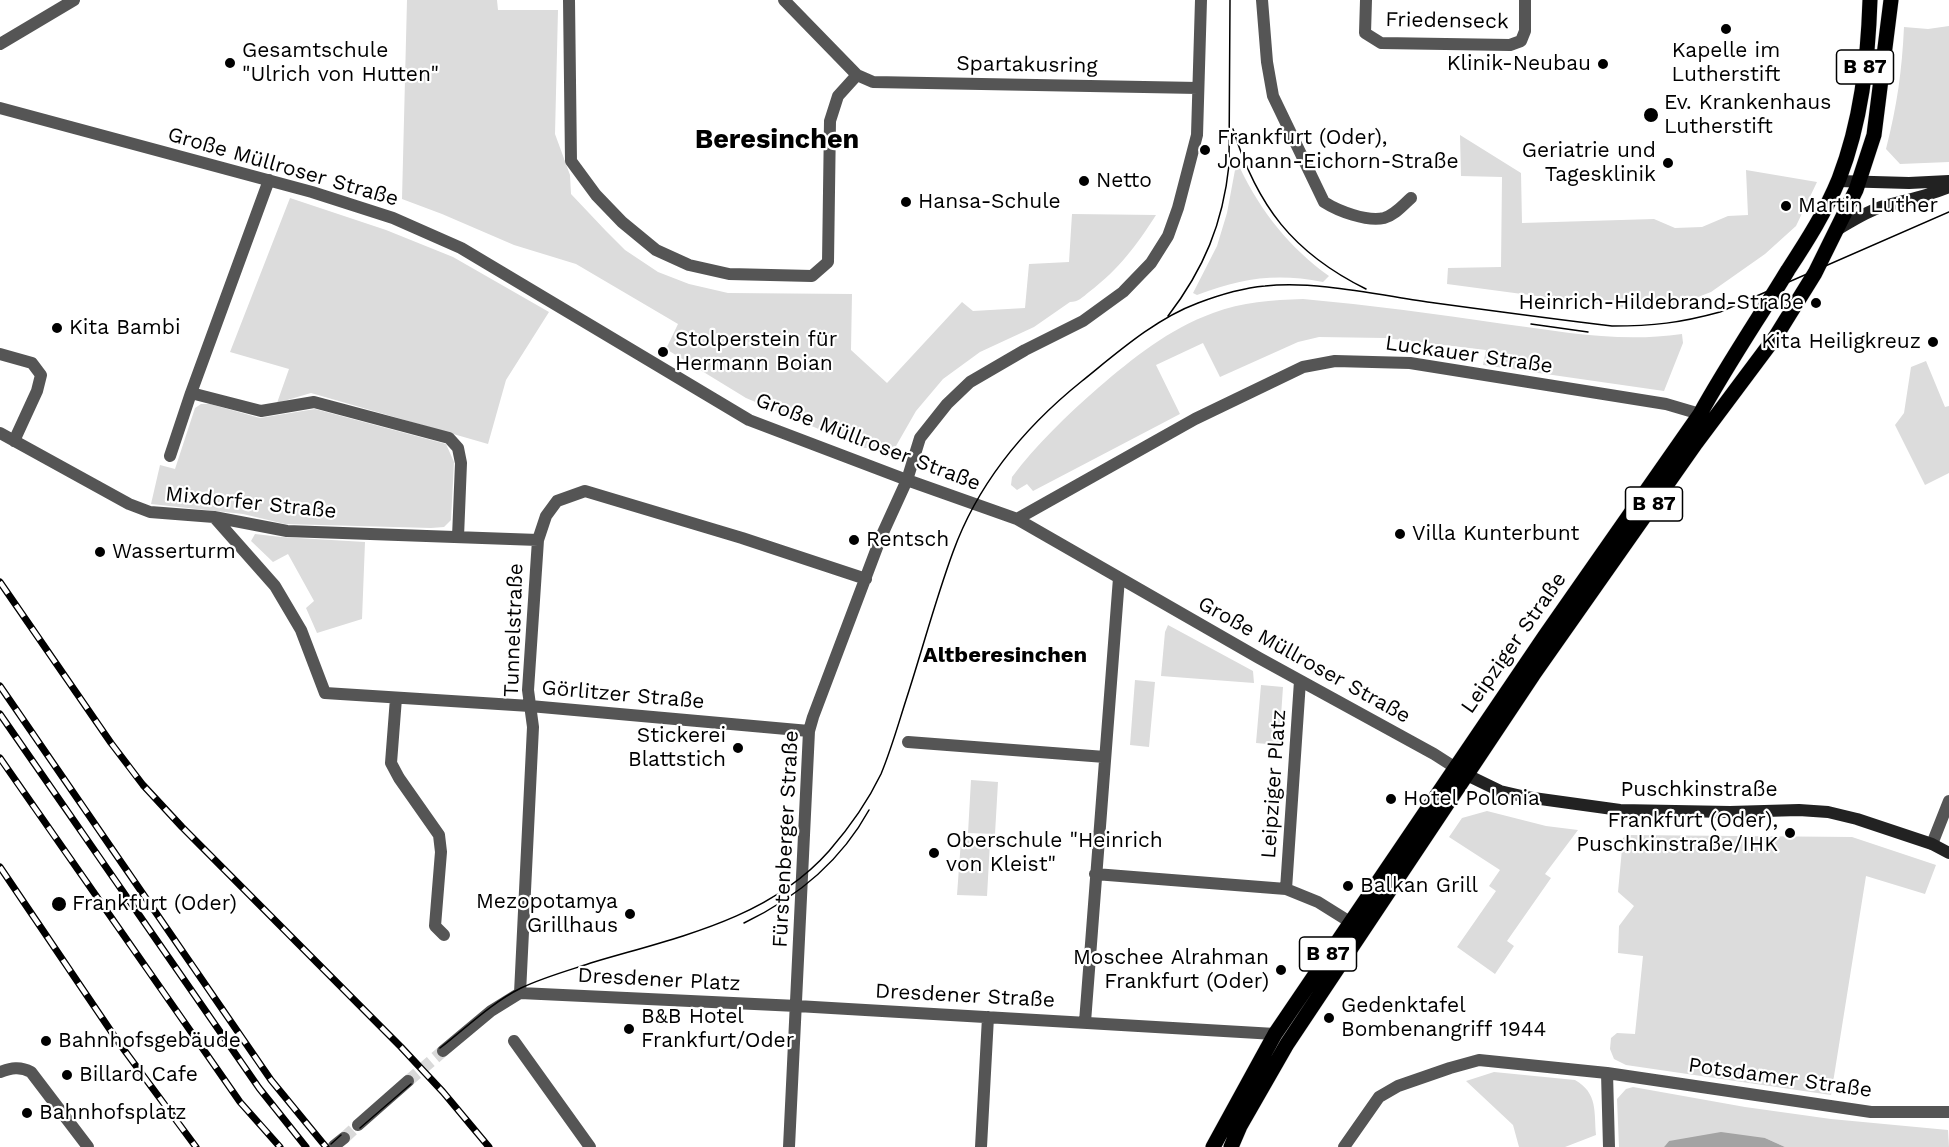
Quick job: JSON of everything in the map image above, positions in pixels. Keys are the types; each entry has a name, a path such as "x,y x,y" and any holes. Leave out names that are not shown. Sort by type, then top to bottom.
{"main road":[{"name":"B 87","path":"1838,181 1853,133 1863,87 1870,0"},
{"name":"B 87","path":"1859,182 1874,135 1891,0"},
{"name":"Leipziger Straße","path":"1231,1147 1240,1126 1287,1044 1461,771 1700,414 1815,228 1838,181"},
{"name":"Leipziger Straße","path":"1213,1147 1275,1034 1350,922 1533,675 1696,443 1776,336 1815,273 1859,182"}],"street":[{"path":"0,44 74,0"},
{"path":"569,0 572,162 596,195 622,222 656,250 689,265 729,274 812,276 828,262 830,121 838,96 857,75 784,0"},
{"name":"Fürstenberger Straße","path":"789,1147 809,731 881,537 907,480 921,438 947,405 970,382 1025,350 1083,321 1123,292 1151,263 1168,236 1191,164 1197,135 1201,0"},
{"path":"1262,0 1267,62 1273,96 1324,202 1339,211 1383,218 1397,211 1411,198"},
{"name":"Friedenseck","path":"1366,0 1365,33 1381,43 1510,45 1521,41 1525,31 1525,0"},
{"name":"Spartakusring","path":"857,75 873,82 1198,88"},
{"name":"Große Müllroser Straße","path":"0,108 269,180 393,218 461,248 749,420 1017,519 1461,771"},
{"path":"170,456 269,180"},
{"path":"1838,181 1949,181"},
{"path":"1837,230 1873,210 1929,195 1949,187"},
{"path":"0,354 32,363 41,375 37,391 14,441"},
{"name":"Luckauer Straße","path":"1017,519 1196,419 1303,368 1335,361 1410,363 1666,404 1700,414"},
{"path":"191,393 261,411 314,402 449,438 458,448 461,463 458,537"},
{"name":"Mixdorfer Straße","path":"0,433 129,504 150,512 214,517 287,531 538,540"},
{"name":"Tunnelstraße","path":"520,993 533,727 528,690 538,540 546,516 557,501 585,491 742,538 866,579"},
{"name":"Görlitzer Straße","path":"214,517 275,586 301,630 326,693 530,706 809,731"},
{"path":"1085,1023 1119,578"},
{"name":"Leipziger Platz","path":"1286,889 1300,681"},
{"path":"396,698 391,763 439,835 441,852 435,926 444,935"},
{"path":"908,742 1105,757"},
{"name":"Puschkinstraße","path":"1461,771 1500,791 1526,797 1620,810 1828,812 1857,819 1932,844 1949,853"},
{"path":"1932,844 1949,801"},
{"name":"Leipziger Platz","path":"1095,874 1286,889 1318,902 1350,922"},
{"path":"443,1051 491,1011 520,993"},
{"name":"Dresdener Platz","path":"520,993 796,1006"},
{"name":"Dresdener Straße","path":"796,1006 1275,1034"},
{"path":"981,1147 988,1017"},
{"path":"514,1041 590,1147"},
{"name":"Potsdamer Straße","path":"1344,1147 1379,1097 1398,1086 1479,1060 1607,1073 1871,1112 1949,1112"},
{"path":"0,1072 13,1068 26,1069 31,1072 88,1147"},
{"path":"1607,1073 1609,1147"},
{"path":"358,1125 408,1081"},
{"path":"334,1146 344,1138"}],"shaded area":[{"path":"407,0 497,0 498,10 558,10 555,134 570,175 571,194 625,250 658,272 689,284 728,293 852,294 851,350 887,383 962,302 973,311 1025,308 1029,264 1069,262 1072,214 1156,215 1118,266 1082,297 1070,302 1034,327 980,352 943,379 916,411 896,446 863,448 746,398 666,349 678,324 576,264 514,245 402,199"},
{"path":"1949,26 1949,162 1900,164 1886,149 1898,88 1904,27 1928,29"},
{"path":"1460,135 1521,173 1522,223 1654,219 1675,228 1702,227 1728,216 1748,215 1746,170 1817,182 1796,226 1765,254 1711,292 1680,304 1642,310 1447,284 1448,268 1501,267 1502,177 1461,176"},
{"path":"1240,168 1257,200 1278,228 1302,254 1329,276 1323,282 1290,278 1259,279 1244,281 1197,295 1193,293 1217,246 1227,213 1235,170"},
{"path":"290,198 386,230 453,257 549,312 506,380 488,444 311,393 277,403 289,369 230,352"},
{"path":"1303,299 1614,337 1682,334 1683,343 1664,391 1483,365 1486,350 1385,338 1319,337 1298,342 1220,377 1203,343 1156,365 1180,414 1033,491 1027,484 1017,490 1011,485 1012,477 1063,420 1098,388 1152,345 1181,327 1224,309 1257,302"},
{"path":"1926,361 1945,407 1949,406 1949,473 1925,485 1895,425 1904,413 1911,367"},
{"path":"201,404 210,404 260,418 315,409 446,444 454,462 451,520 444,527 431,528 285,524 243,514 151,504 160,465 175,469 195,408"},
{"path":"255,534 365,542 362,619 317,633 306,608 314,601 288,554 273,562 251,541"},
{"path":"1168,625 1253,671 1254,683 1161,676 1165,632"},
{"path":"1135,680 1155,682 1149,747 1130,745"},
{"path":"1261,685 1283,687 1279,745 1256,743"},
{"path":"971,780 998,782 995,834 968,833"},
{"path":"1487,811 1546,826 1578,830 1545,874 1551,878 1507,941 1514,946 1495,974 1457,947 1496,891 1489,886 1500,870 1449,837 1462,818"},
{"path":"1627,835 1852,837 1936,865 1925,894 1866,876 1831,1095 1626,1065 1614,1059 1610,1049 1611,1038 1617,1033 1635,1034 1643,956 1618,953 1619,926 1634,906 1618,892 1623,838"},
{"path":"961,840 990,842 987,896 957,895"},
{"path":"1494,1072 1575,1080 1588,1091 1591,1097 1595,1111 1596,1135 1565,1147 1519,1147 1513,1125 1466,1081"},
{"path":"1633,1087 1745,1107 1831,1119 1948,1130 1949,1147 1785,1147 1765,1138 1669,1141 1664,1147 1619,1147 1617,1099 1626,1089"},
{"path":"1721,1132 1765,1138 1785,1147 1664,1147 1669,1141"}],"tunnel":[{"path":"408,1081 443,1051"},
{"path":"344,1138 358,1125"}],"tram line":[{"path":"1168,316 1202,263 1217,226 1226,186 1229,165 1230,0"},
{"path":"1233,129 1254,181 1266,204 1281,224 1318,260 1366,289"},
{"path":"440,1048 489,1008 521,988 566,971 720,923 779,894 829,851 858,814 881,774 953,552 963,527 990,479 1023,437 1061,398 1123,348 1167,318 1198,303 1240,290 1306,285 1612,326 1666,323 1720,312 1949,212"},
{"path":"1531,324 1588,332"},
{"path":"744,923 782,902 816,876 845,846 869,810"},
{"path":"360,1128 411,1084"},
{"path":"331,1144 341,1135"}],"railway":[{"path":"0,582 111,743 143,785 401,1047 443,1092 489,1147"},
{"path":"0,686 271,1080 326,1147"},
{"path":"0,714 259,1088 306,1147"},
{"path":"0,758 240,1102 280,1147"},
{"path":"0,867 119,1043 196,1147"}],"place":[{"name":"Kapelle im Lutherstift","path":"1726,29"},
{"name":"Gesamtschule \"Ulrich von Hutten\"","path":"230,63"},
{"name":"Klinik-Neubau","path":"1603,64"},
{"name":"Ev. Krankenhaus Lutherstift","path":"1651,115"},
{"name":"Frankfurt (Oder), Johann-Eichorn-Straße","path":"1205,150"},
{"name":"Geriatrie und Tagesklinik","path":"1668,163"},
{"name":"Netto","path":"1084,181"},
{"name":"Hansa-Schule","path":"906,202"},
{"name":"Martin Luther","path":"1786,206"},
{"name":"Heinrich-Hildebrand-Straße","path":"1816,303"},
{"name":"Kita Bambi","path":"57,328"},
{"name":"Kita Heiligkreuz","path":"1933,342"},
{"name":"Stolperstein für Hermann Boian","path":"663,352"},
{"name":"Villa Kunterbunt","path":"1400,534"},
{"name":"Rentsch","path":"854,540"},
{"name":"Wasserturm","path":"100,552"},
{"name":"Stickerei Blattstich","path":"738,748"},
{"name":"Hotel Polonia","path":"1391,799"},
{"name":"Frankfurt (Oder), Puschkinstraße/IHK","path":"1790,833"},
{"name":"Oberschule \"Heinrich von Kleist\"","path":"934,853"},
{"name":"Balkan Grill","path":"1348,886"},
{"name":"Frankfurt (Oder)","path":"59,904"},
{"name":"Mezopotamya Grillhaus","path":"630,914"},
{"name":"Moschee Alrahman Frankfurt (Oder)","path":"1281,970"},
{"name":"Gedenktafel Bombenangriff 1944","path":"1329,1018"},
{"name":"B&B Hotel Frankfurt/Oder","path":"629,1029"},
{"name":"Bahnhofsgebäude","path":"46,1041"},
{"name":"Billard Cafe","path":"67,1075"},
{"name":"Bahnhofsplatz","path":"27,1113"}],"district":[{"name":"Beresinchen","path":"777,140"},
{"name":"Altberesinchen","path":"1005,656"}]}
